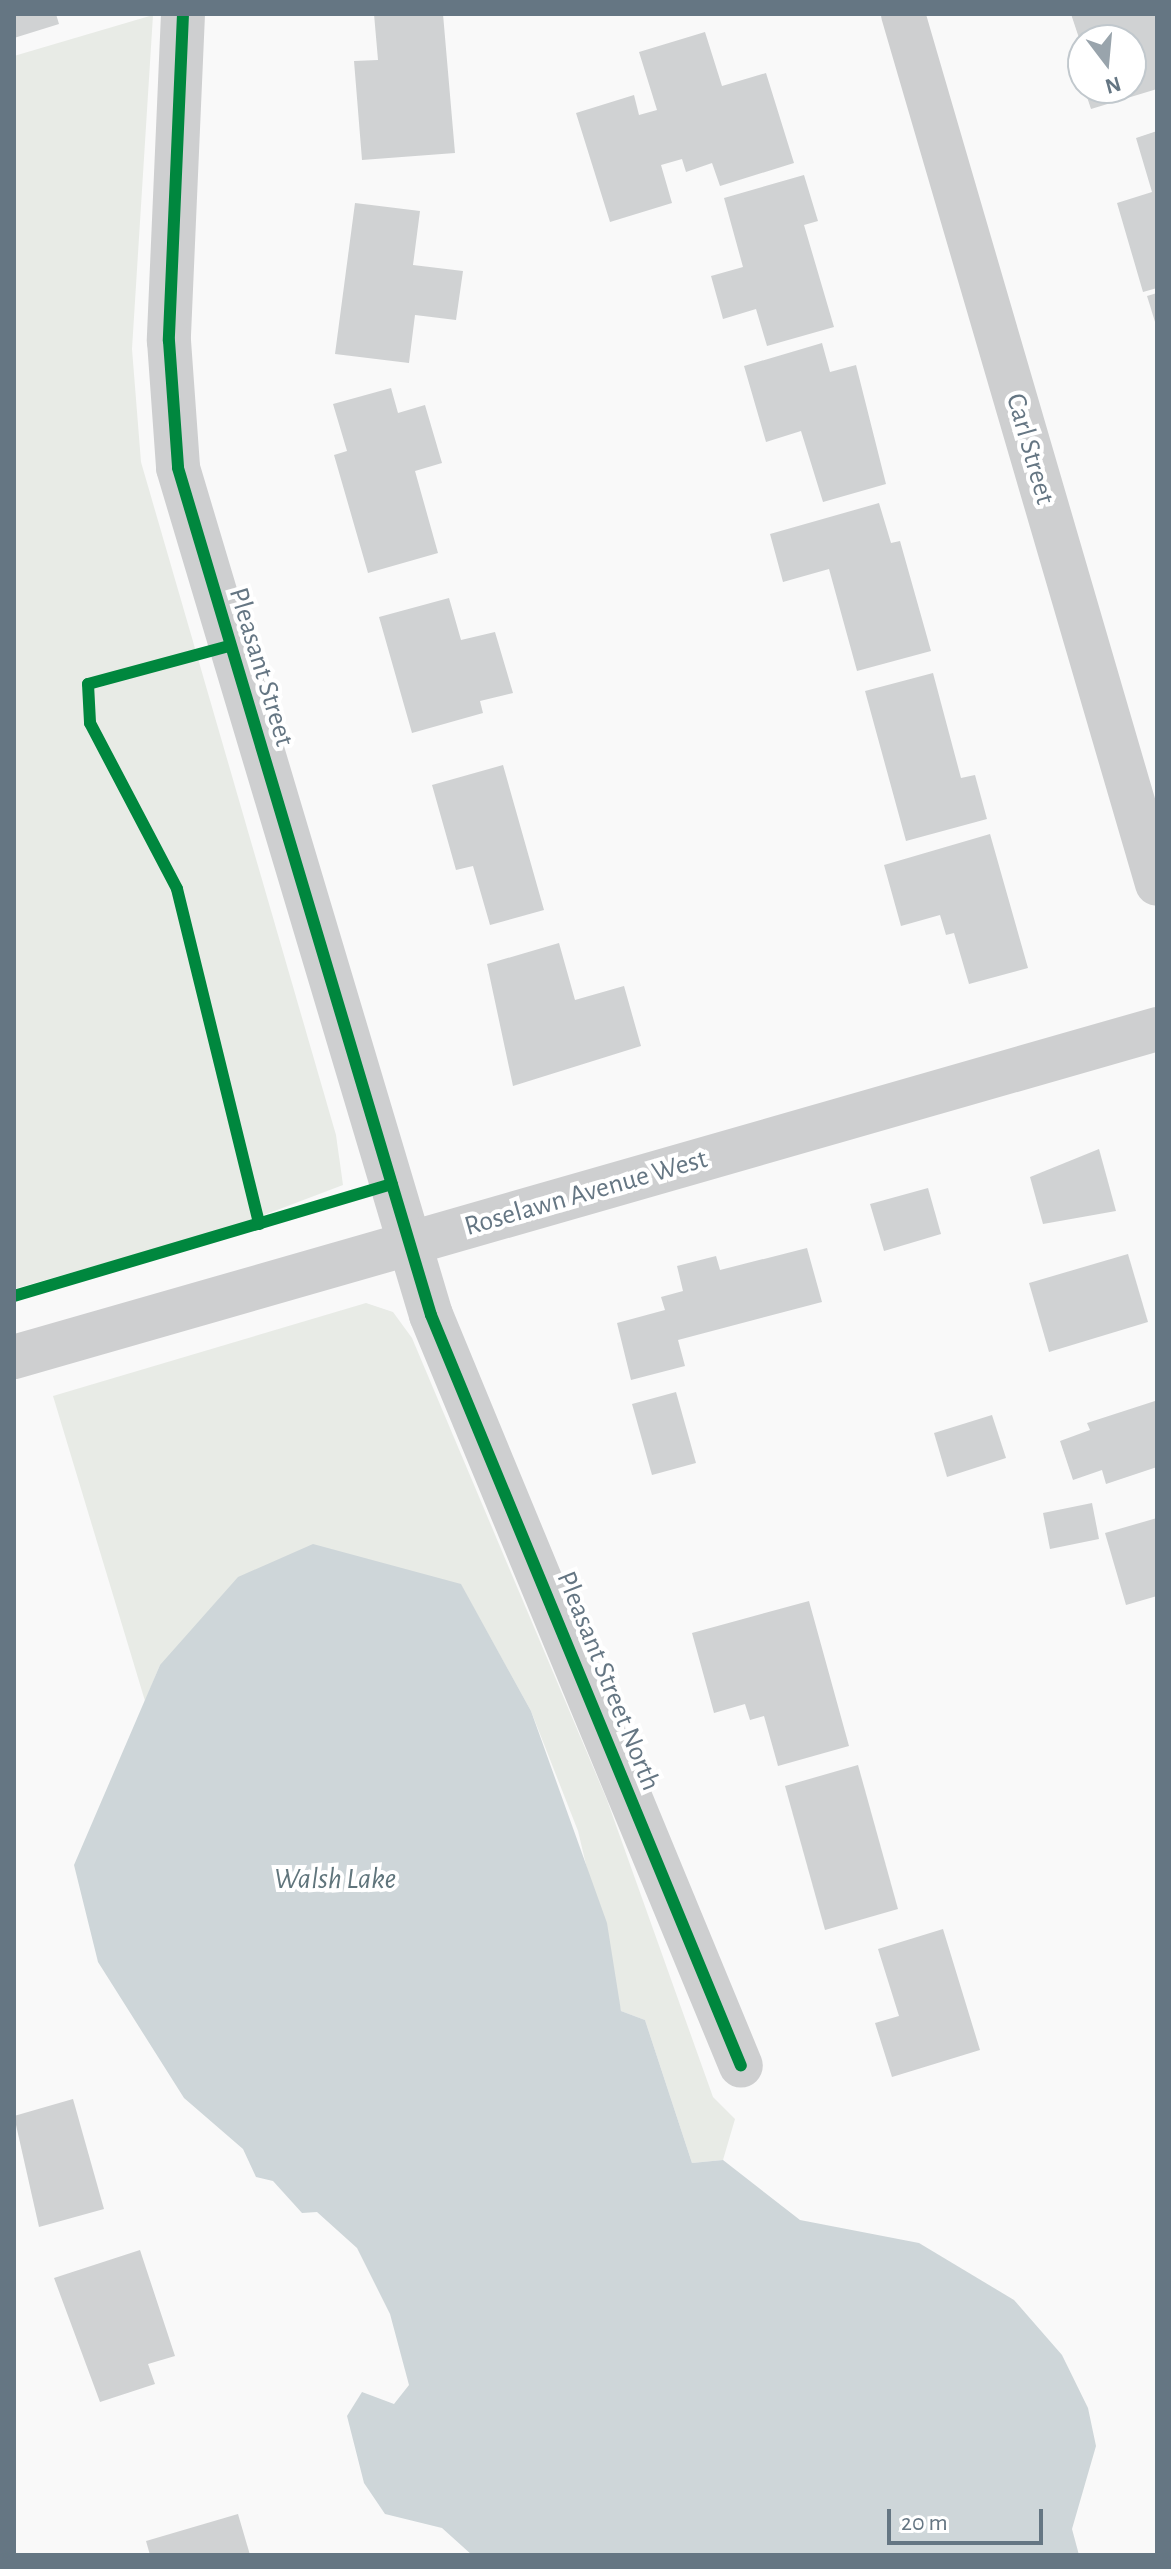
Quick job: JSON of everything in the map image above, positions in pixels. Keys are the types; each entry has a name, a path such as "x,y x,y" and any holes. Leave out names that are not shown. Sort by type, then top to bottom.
{"street":[{"name":"Pleasant Street","path":"183,14 169,341 178,468 412,1243 431,1315"},
{"name":"Carl Street","path":"903,14 1157,884"},
{"name":"Roselawn Avenue West","path":"14,1357 1157,1029"},
{"name":"Pleasant Street North","path":"431,1315 741,2066"}],"shaded area":[{"path":"153,15 132,349 141,462 336,1135 343,1185 232,1227 14,1289 14,56"},
{"path":"366,1303 393,1312 412,1338 607,1800 713,2097 735,2119 723,2160 692,2163 645,2020 621,2011 578,1831 531,1711 461,1585 160,1665 145,1701 53,1396"}],"water":[{"name":"Walsh Lake","path":"313,1544 461,1584 531,1711 607,1923 621,2011 645,2020 692,2163 723,2160 800,2220 919,2243 1014,2300 1062,2355 1088,2408 1096,2446 1072,2529 1079,2555 472,2555 442,2528 385,2514 364,2483 347,2416 362,2392 394,2404 409,2385 390,2314 357,2248 317,2212 302,2213 273,2181 256,2177 243,2149 184,2098 98,1962 74,1865 160,1665 238,1577"}],"building":[{"path":"14,14 56,14 59,24 14,38"},
{"path":"374,14 443,14 455,153 362,160 354,61 378,60"},
{"path":"1071,14 1157,14 1157,89 1147,92 1147,24 1074,24"},
{"path":"705,32 722,86 766,73 794,163 720,186 712,163 686,172 682,159 661,165 672,203 610,222 576,113 634,95 639,115 657,110 639,52"},
{"path":"1089,104 1108,104 1091,109"},
{"path":"1157,131 1157,288 1143,292 1117,203 1152,192 1136,138"},
{"path":"804,175 818,221 804,225 834,327 767,346 756,309 723,319 711,276 743,267 724,198"},
{"path":"355,203 420,211 413,265 463,271 456,320 415,315 409,363 335,354"},
{"path":"1157,293 1157,325 1156,325 1147,296"},
{"path":"822,343 830,372 856,365 886,484 823,502 801,431 766,442 744,366"},
{"path":"391,388 398,413 425,405 442,463 415,471 438,553 368,573 334,455 347,451 333,404"},
{"path":"879,503 891,543 900,541 931,651 857,671 829,569 783,582 770,534"},
{"path":"449,598 461,640 495,632 513,693 480,701 483,713 412,733 379,617"},
{"path":"933,673 961,778 975,775 987,819 906,841 865,691"},
{"path":"503,765 544,910 490,925 473,866 456,870 432,785"},
{"path":"990,834 1028,968 969,984 954,933 946,935 940,915 901,926 884,865"},
{"path":"559,943 575,1000 624,986 641,1046 513,1086 487,964"},
{"path":"1099,1149 1116,1211 1043,1224 1030,1177"},
{"path":"928,1188 941,1234 884,1251 870,1204"},
{"path":"807,1248 822,1302 678,1340 685,1366 631,1380 617,1323 665,1310 661,1297 683,1291 677,1266 716,1256 720,1270"},
{"path":"1128,1254 1148,1322 1049,1352 1029,1283"},
{"path":"676,1392 696,1463 652,1475 632,1404"},
{"path":"1155,1401 1157,1467 1106,1484 1102,1470 1073,1480 1060,1441 1090,1430 1087,1423"},
{"path":"992,1415 1006,1458 947,1477 934,1433"},
{"path":"1092,1503 1099,1539 1050,1549 1043,1513"},
{"path":"1157,1518 1157,1596 1126,1605 1105,1533"},
{"path":"809,1601 849,1746 778,1766 764,1716 750,1720 745,1704 714,1713 692,1633"},
{"path":"858,1765 898,1909 825,1930 785,1786"},
{"path":"943,1929 980,2050 892,2077 875,2023 899,2016 878,1949"},
{"path":"73,2099 104,2209 39,2227 14,2116"},
{"path":"140,2250 175,2356 148,2364 155,2384 100,2402 54,2278"},
{"path":"238,2514 250,2555 150,2555 146,2541"}],"cycle path":[{"path":"183,14 169,341 178,468 431,1315 741,2066"},
{"path":"229,646 88,684 90,723 177,889 259,1224"},
{"path":"14,1296 392,1184"}]}
